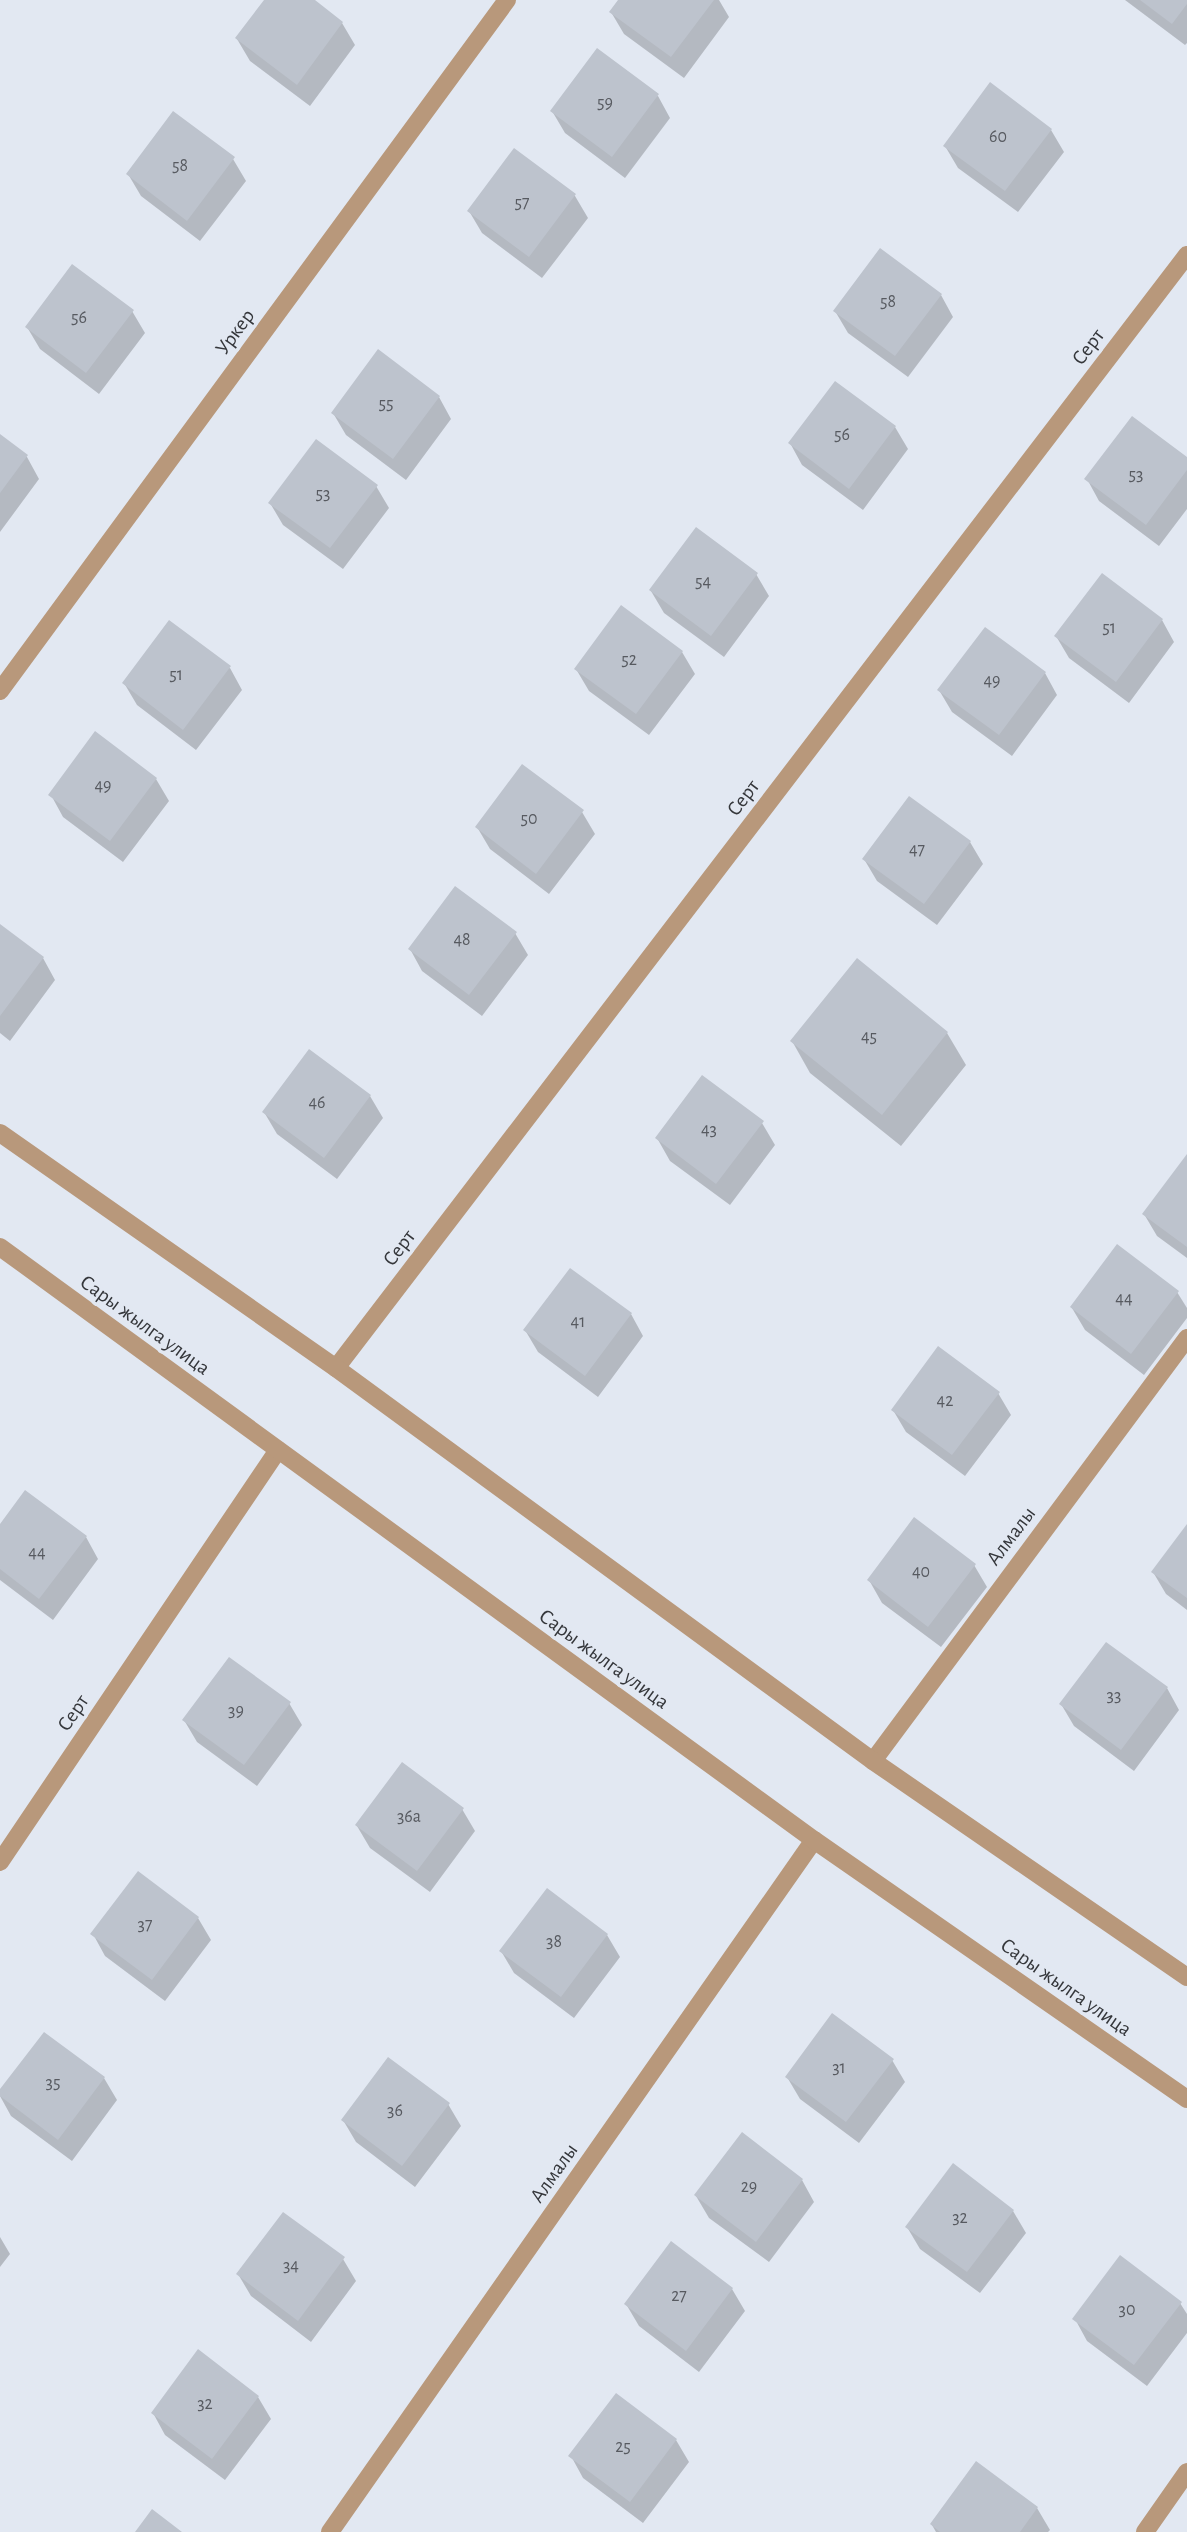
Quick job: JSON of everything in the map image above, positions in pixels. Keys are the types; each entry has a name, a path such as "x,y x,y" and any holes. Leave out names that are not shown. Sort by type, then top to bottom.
{"street":[{"name":"Уркер","path":"0,691 507,0"},
{"name":"Серт","path":"336,1368 1187,255"},
{"path":"0,1133 336,1368 873,1761 1187,1977"},
{"name":"Сары жылга улица","path":"0,1247 814,1840 1187,2099"},
{"name":"Алмалы","path":"873,1761 1187,1338"},
{"name":"Серт","path":"0,1862 278,1450"},
{"name":"Алмалы","path":"330,2532 814,1840"},
{"path":"1145,2532 1187,2472"}],"building":[{"path":"264,0 315,0 343,22 297,85 235,38"},
{"path":"618,0 714,0 671,57 609,12"},
{"path":"1140,0 1187,0 1187,4 1172,24"},
{"path":"597,48 659,94 612,157 550,111"},
{"path":"990,82 1052,129 1005,191 943,146"},
{"path":"173,111 235,157 187,221 126,174"},
{"path":"514,148 576,194 529,257 467,211"},
{"path":"880,248 942,294 895,356 833,311"},
{"path":"72,264 134,310 86,373 25,327"},
{"path":"378,349 440,396 393,459 331,413"},
{"path":"835,381 896,426 849,489 788,443"},
{"path":"1132,416 1187,457 1187,470 1146,525 1084,479"},
{"path":"0,434 28,455 0,493"},
{"path":"316,439 378,485 330,548 268,503"},
{"path":"696,527 758,573 711,636 649,590"},
{"path":"1102,573 1163,619 1116,682 1054,636"},
{"path":"621,605 683,651 636,714 574,669"},
{"path":"169,620 231,666 183,730 122,683"},
{"path":"985,627 1046,672 999,735 937,690"},
{"path":"95,731 157,778 110,841 48,795"},
{"path":"522,764 584,810 536,874 475,827"},
{"path":"909,796 971,841 924,904 862,859"},
{"path":"455,886 517,932 469,995 408,949"},
{"path":"0,924 44,957 0,1016"},
{"path":"857,958 948,1032 882,1115 790,1041"},
{"path":"309,1049 371,1095 324,1158 262,1112"},
{"path":"702,1075 764,1121 716,1184 655,1138"},
{"path":"1187,1154 1187,1247 1142,1214"},
{"path":"1117,1244 1179,1291 1131,1354 1070,1307"},
{"path":"570,1268 632,1313 585,1376 523,1330"},
{"path":"938,1346 1000,1392 952,1455 891,1410"},
{"path":"25,1490 87,1536 39,1599 0,1569 0,1524"},
{"path":"914,1517 976,1564 928,1627 867,1580"},
{"path":"1187,1524 1187,1598 1151,1572"},
{"path":"1106,1642 1168,1687 1121,1750 1059,1704"},
{"path":"229,1657 291,1702 244,1765 182,1720"},
{"path":"402,1762 464,1808 417,1871 355,1825"},
{"path":"138,1871 199,1917 152,1980 90,1934"},
{"path":"547,1888 608,1934 561,1997 499,1951"},
{"path":"832,2013 894,2059 846,2122 785,2077"},
{"path":"44,2032 105,2077 58,2140 0,2096 0,2089"},
{"path":"388,2057 450,2103 402,2166 341,2120"},
{"path":"742,2132 803,2179 756,2242 694,2195"},
{"path":"953,2163 1014,2210 967,2272 905,2227"},
{"path":"283,2212 345,2257 298,2321 236,2274"},
{"path":"671,2241 733,2288 686,2351 624,2304"},
{"path":"1120,2255 1182,2302 1134,2365 1072,2319"},
{"path":"198,2349 259,2396 212,2459 151,2413"},
{"path":"616,2393 677,2439 630,2502 568,2456"},
{"path":"976,2461 1038,2507 1020,2532 940,2532 930,2524"},
{"path":"152,2509 182,2532 135,2532"}]}
